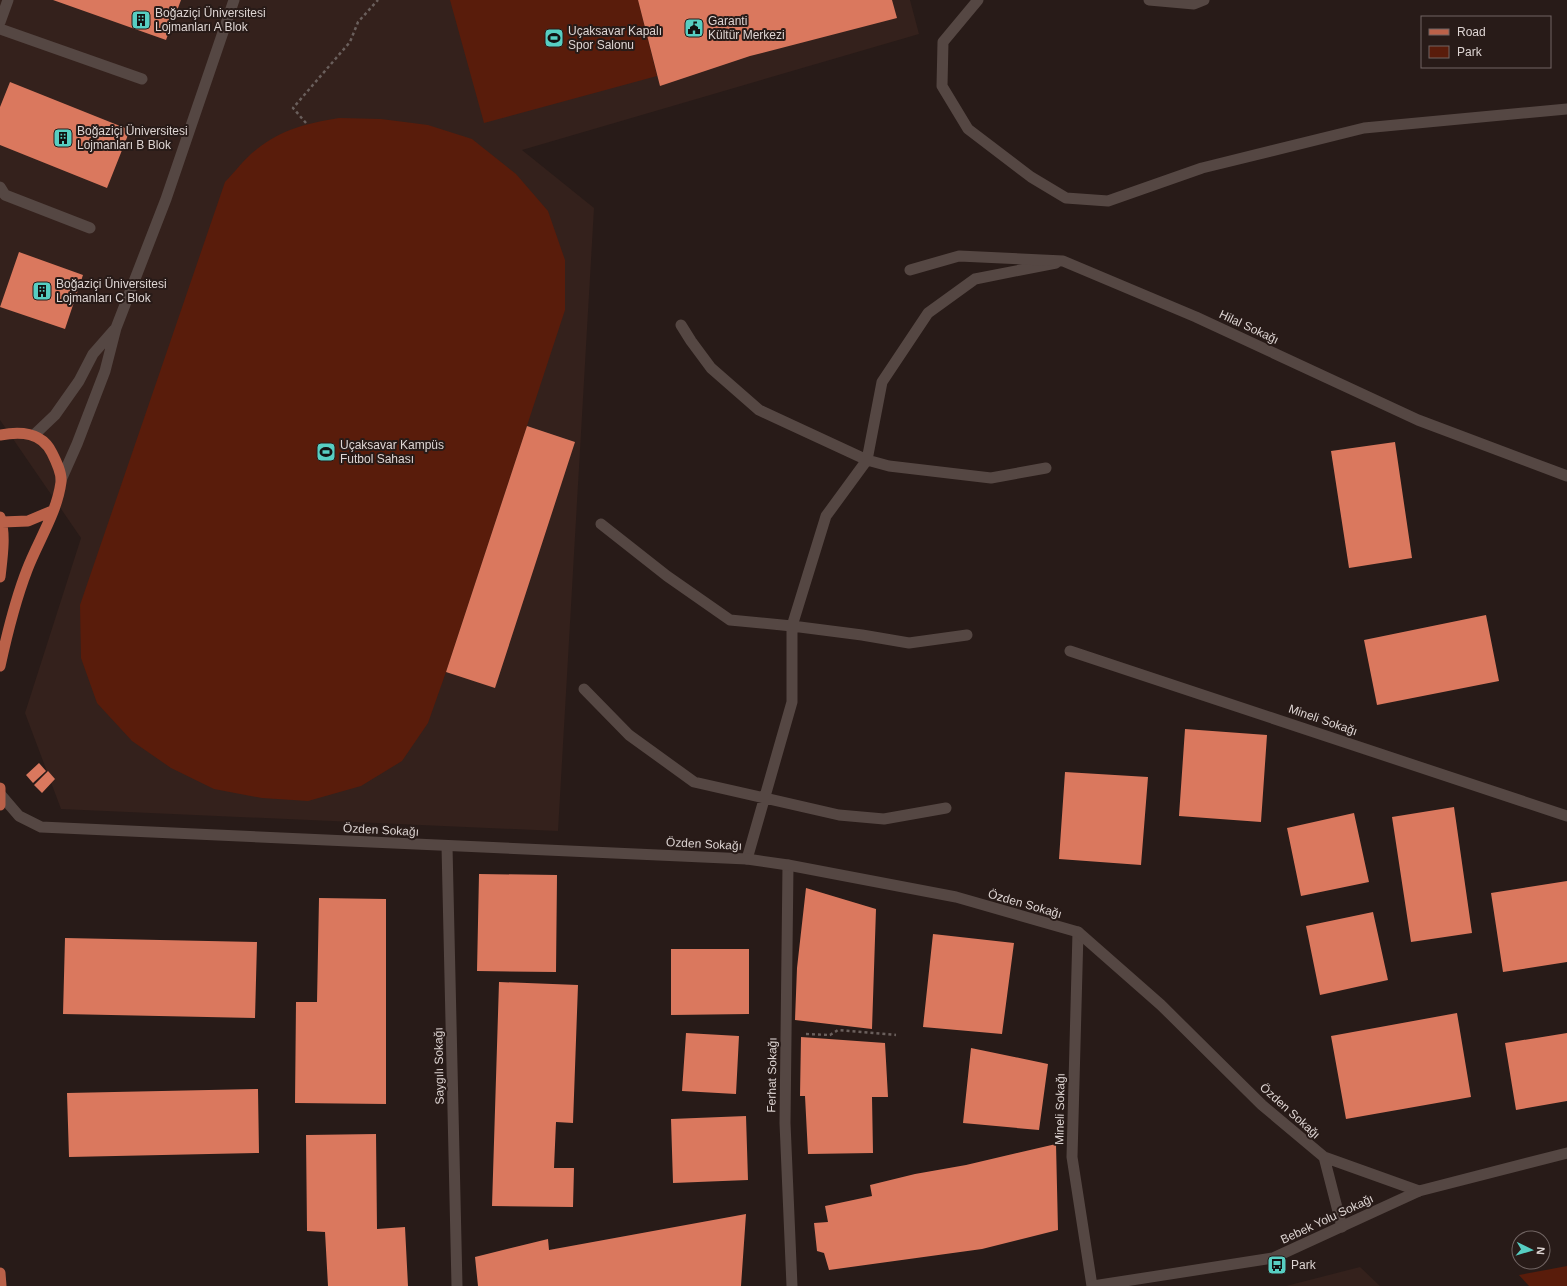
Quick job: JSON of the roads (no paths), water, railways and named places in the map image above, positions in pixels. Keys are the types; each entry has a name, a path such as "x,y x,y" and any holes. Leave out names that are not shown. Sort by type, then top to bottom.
{"main road":[{"path":"0,435 21,432 34,435 48,445 57,462 61,480 52,511 27,570 7,633 0,666"},
{"path":"0,577 1,521 28,521 52,511"},
{"path":"0,1273 1,1286"}],"street":[{"path":"0,22 8,0"},
{"path":"61,480 77,444 105,371 116,328 166,199 234,0"},
{"path":"978,0 943,42 942,86 968,129 1031,178 1066,198 1108,201 1202,168 1364,128 1567,109"},
{"path":"1149,0 1194,4 1204,0"},
{"path":"0,29 142,80"},
{"path":"0,187 5,195 90,228"},
{"name":"Hilal Sokağı","path":"910,270 959,256 1063,261 1196,317 1418,420 1567,476"},
{"path":"747,859 792,702 792,626 826,516 867,460 882,382 928,313 975,279 1063,261"},
{"path":"681,325 691,341 712,368 759,410 867,460 889,466 991,478 1046,468"},
{"path":"34,435 55,414 79,381 93,354 116,328"},
{"path":"601,524 667,576 730,620 862,635 909,644 967,635"},
{"name":"Mineli Sokağı","path":"1070,651 1567,816"},
{"path":"584,689 629,736 694,782 839,815 884,819 946,808"},
{"name":"Özden Sokağı","path":"0,796 19,816 41,827 747,859 788,865 956,897 1078,932 1161,1005 1262,1105 1324,1157 1419,1191"},
{"name":"Saygılı Sokağı","path":"447,846 456,1286"},
{"name":"Ferhat Sokağı","path":"788,865 785,1123 792,1286"},
{"name":"Mineli Sokağı","path":"1078,932 1072,1157 1092,1286"},
{"name":"Bebek Yolu Sokağı","path":"1092,1286 1273,1258 1419,1191 1567,1153"},
{"path":"1324,1157 1342,1227"}],"place":[{"name":"Boğaziçi Üniversitesi Lojmanları A Blok","path":"141,20"},
{"name":"Garanti Kültür Merkezi","path":"694,28"},
{"name":"Uçaksavar Kapalı Spor Salonu","path":"554,38"},
{"name":"Boğaziçi Üniversitesi Lojmanları B Blok","path":"63,138"},
{"name":"Boğaziçi Üniversitesi Lojmanları C Blok","path":"42,291"},
{"name":"Uçaksavar Kampüs Futbol Sahası","path":"326,452"},
{"name":"Park","path":"1277,1265"}]}
